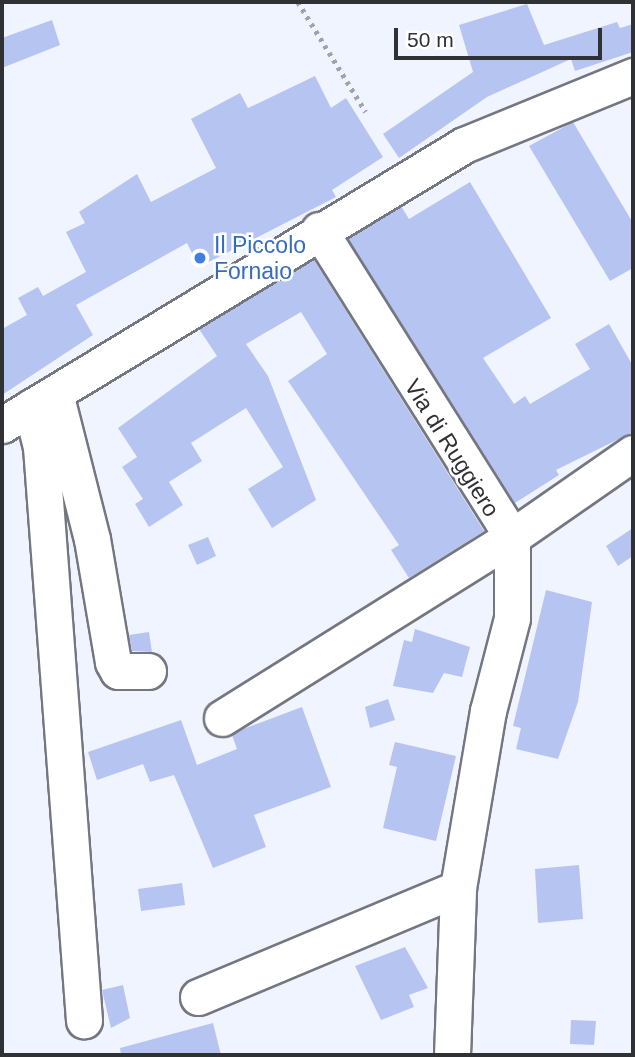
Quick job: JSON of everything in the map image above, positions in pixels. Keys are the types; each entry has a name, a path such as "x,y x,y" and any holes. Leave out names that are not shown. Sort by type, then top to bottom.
{"street":[{"path":"2,425 464,145 633,76"},
{"name":"Via di Ruggiero","path":"320,230 512,537 633,453"},
{"path":"43,400 92,539 113,662 118,671 148,671"},
{"path":"43,400 41,447 84,1020"},
{"path":"222,718 512,537"},
{"path":"452,1055 458,888 488,711 512,618 512,537"},
{"path":"198,997 458,888"}],"path":[{"path":"298,2 366,112"}],"building":[{"path":"527,4 544,45 617,22 620,28 633,24 633,52 575,71 571,59 487,97 399,158 383,134 473,72 459,25"},
{"path":"52,20 60,45 2,68 2,38"},
{"path":"315,76 331,108 346,98 383,157 332,190 336,197 199,267 187,243 76,305 93,335 2,395 2,329 27,315 18,298 38,287 43,296 86,272 66,232 85,223 79,212 137,174 151,202 216,168 191,119 240,93 248,108"},
{"path":"573,122 633,223 633,268 610,281 529,146"},
{"path":"470,182 551,318 483,358 514,404 525,396 530,404 590,369 575,344 609,324 633,366 633,432 556,470 559,475 515,503 348,239 401,206 409,219"},
{"path":"314,260 484,531 409,578 391,550 399,545 288,381 327,354 301,312 246,344 268,376 316,500 272,528 248,489 283,467 246,408 191,443 202,461 169,482 183,505 149,527 135,504 143,499 122,467 137,457 118,428 217,356 199,329"},
{"path":"633,528 633,556 618,566 606,546"},
{"path":"208,537 216,556 197,565 188,545"},
{"path":"546,590 592,602 578,702 558,759 516,749 521,728 513,726"},
{"path":"415,629 470,647 462,677 444,673 433,693 393,686 404,640 412,642"},
{"path":"149,632 152,652 132,651 129,635"},
{"path":"388,699 395,720 370,728 365,707"},
{"path":"302,707 331,787 254,815 266,847 213,868 174,775 150,782 143,764 97,780 88,752 181,720 197,765 237,749 232,735"},
{"path":"395,742 456,756 436,841 383,828 397,767 389,765"},
{"path":"579,865 583,919 538,923 535,869"},
{"path":"182,883 185,905 141,911 138,889"},
{"path":"405,947 428,988 409,995 414,1007 381,1020 355,966"},
{"path":"123,985 130,1018 111,1028 102,990"},
{"path":"571,1020 596,1021 594,1045 570,1044"},
{"path":"213,1023 221,1055 121,1055 120,1048"}],"place":[{"name":"Il Piccolo Fornaio","path":"200,258"}]}
